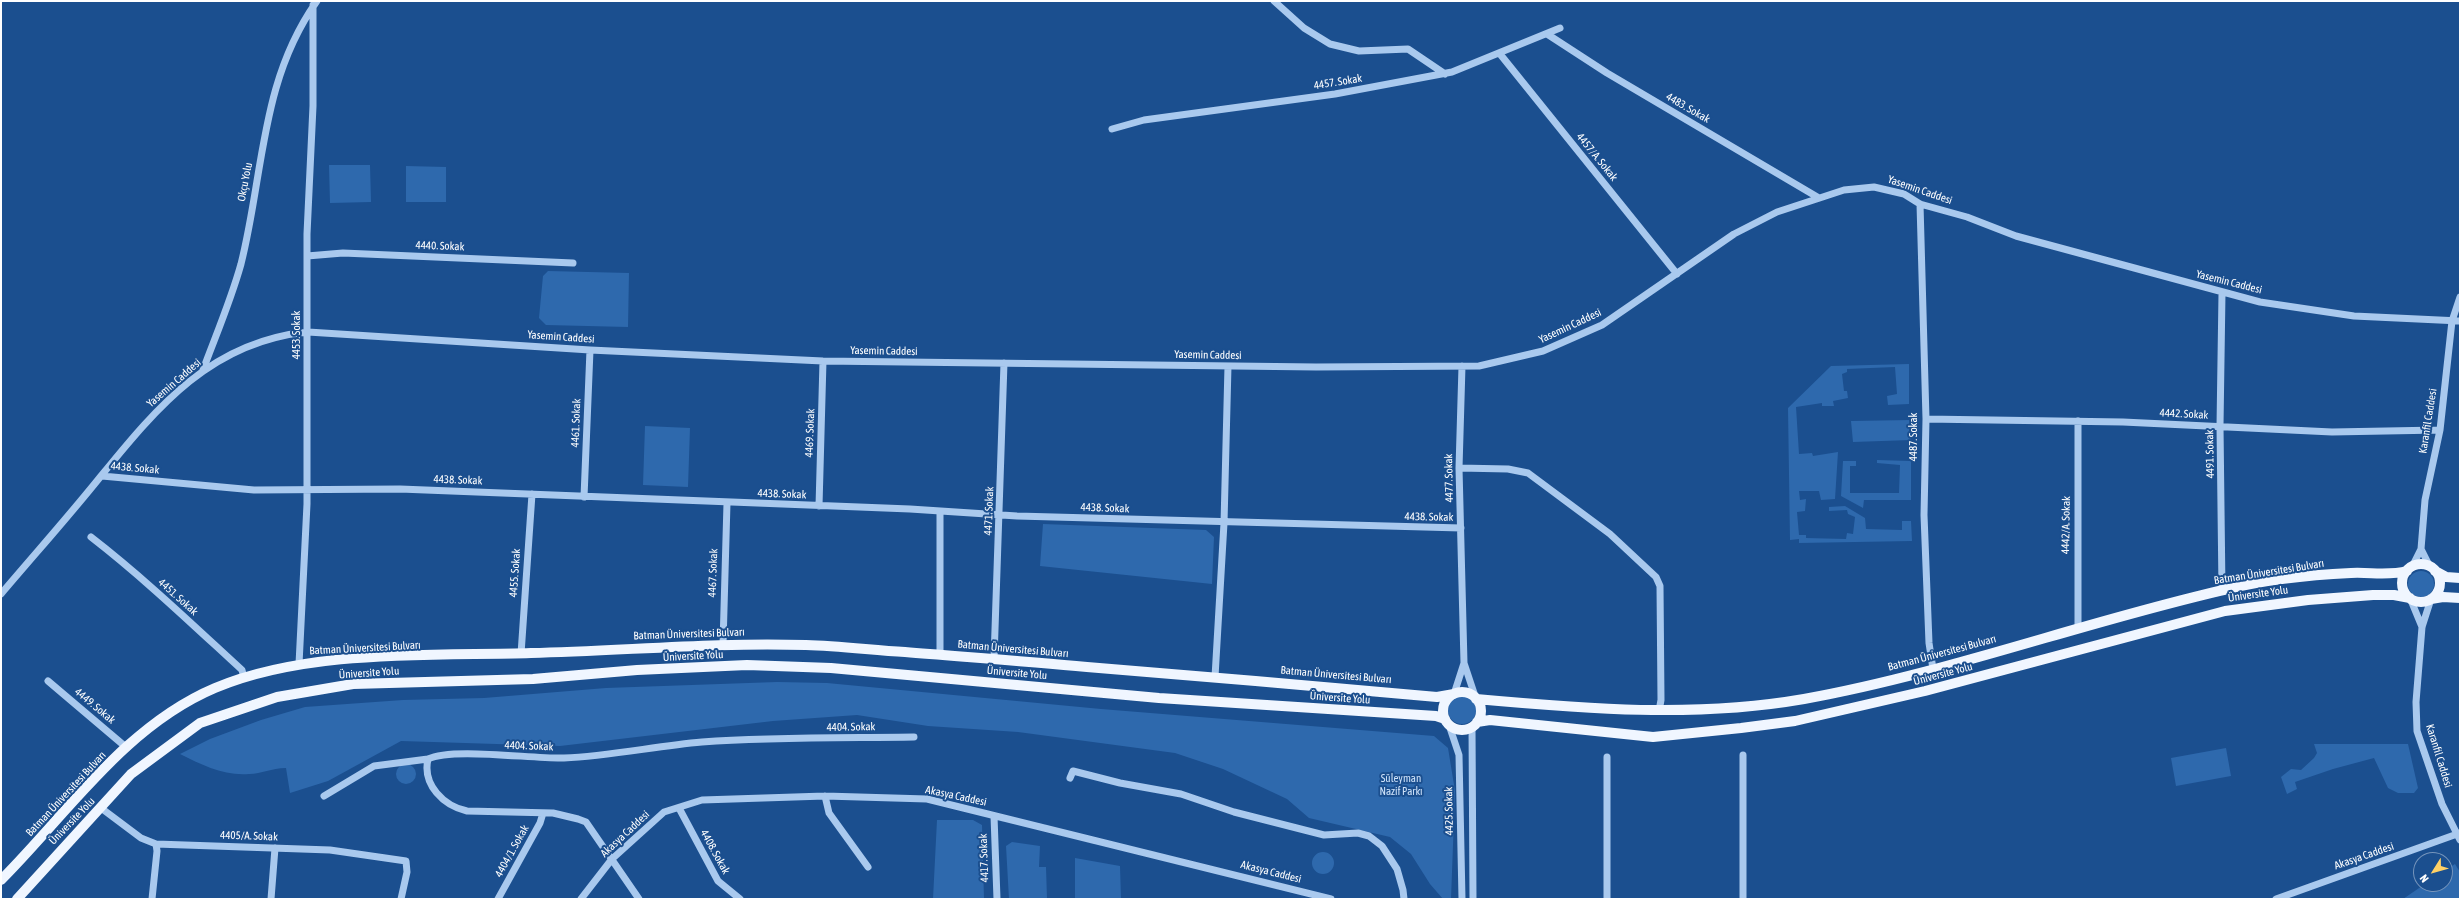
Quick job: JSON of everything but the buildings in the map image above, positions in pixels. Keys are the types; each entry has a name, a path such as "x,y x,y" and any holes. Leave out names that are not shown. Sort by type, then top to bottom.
{"main road":[{"path":"2460,578 2446,577 2424,565 2410,569 2404,576 2403,588 2410,598 2421,602 2443,597 2460,598"},
{"name":"Batman Üniversitesi Bulvarı","path":"1476,699 1604,710 1659,711 1748,706 1803,699 1933,669 2222,590 2314,575 2363,572 2395,575 2410,569"},
{"path":"2431,599 2439,588 2440,582 2433,569"},
{"name":"Üniversite Yolu","path":"1475,724 1490,720 1653,737 1795,721 1925,691 2224,611 2330,598 2394,595 2410,598"},
{"name":"Batman Üniversitesi Bulvarı","path":"1,880 91,782 155,724 183,705 214,688 267,670 299,664 336,660 521,654 723,644 809,645 1215,677 1437,697 1454,694"},
{"name":"Üniversite Yolu","path":"17,899 131,774 200,723 277,697 352,684 533,678 637,670 747,665 823,668 1159,698 1436,716 1447,722"},
{"path":"1466,693 1476,699 1480,710 1475,724 1460,730 1447,722 1443,707 1445,701 1454,694 1466,693"}],"street":[{"path":"1274,1 1304,28 1330,44 1359,51 1408,49 1445,74"},
{"name":"4453. Sokak","path":"299,664 307,488 307,256 313,106 315,3"},
{"name":"Okçu Yolu","path":"202,370 241,264 269,114 279,74 300,24 315,3"},
{"name":"4457. Sokak","path":"1112,130 1144,120 1335,94 1445,74 1500,54 1560,28"},
{"name":"4483. Sokak","path":"1547,34 1607,73 1819,198"},
{"name":"4457/A. Sokak","path":"1500,54 1677,274"},
{"name":"Yasemin Caddesi","path":"1,594 102,476 125,444 170,398 202,370 245,347 279,334 308,332 590,350 823,361 1228,366 1479,366 1542,351 1602,325 1734,234 1777,212 1844,190 1874,187 1904,194 1920,204 1968,217 2016,236 2222,293 2260,302 2354,316 2460,321"},
{"name":"4487. Sokak","path":"1920,204 1926,419 1924,515 1933,669"},
{"name":"4440. Sokak","path":"307,256 343,253 573,262"},
{"name":"4491. Sokak","path":"2222,293 2220,426 2222,590"},
{"name":"Karanfil Caddesi","path":"2421,550 2425,500 2440,430 2452,321 2460,297"},
{"name":"4461. Sokak","path":"584,497 590,350"},
{"name":"4469. Sokak","path":"819,506 823,361"},
{"name":"4471. Sokak","path":"994,659 1004,363"},
{"path":"1215,677 1224,523 1228,366"},
{"name":"4477. Sokak","path":"1462,366 1459,468 1464,663"},
{"name":"4442. Sokak","path":"1926,419 2078,421 2332,432 2440,430"},
{"name":"4442/A. Sokak","path":"2078,421 2078,629"},
{"path":"1459,468 1508,469 1528,473 1610,534 1656,577 1660,586 1661,700 1659,711"},
{"name":"4438. Sokak","path":"102,476 254,490 307,488 400,489 727,504 819,506 1224,523 1461,528"},
{"name":"4455. Sokak","path":"521,654 532,494"},
{"name":"4467. Sokak","path":"723,644 727,504"},
{"path":"940,511 940,655"},
{"name":"4451. Sokak","path":"91,537 118,558 201,632 242,670 244,678"},
{"path":"2410,569 2421,550 2433,569"},
{"path":"2410,598 2422,627"},
{"path":"2422,627 2431,599"},
{"name":"Karanfil Caddesi","path":"2422,627 2416,702 2417,731 2442,804 2459,835"},
{"path":"1454,694 1464,663"},
{"path":"1464,663 1476,699"},
{"name":"4449. Sokak","path":"48,681 127,748"},
{"name":"4425. Sokak","path":"1447,722 1459,755 1462,899"},
{"path":"1473,899 1475,724"},
{"name":"4404. Sokak","path":"324,796 374,766 448,755 539,758 584,757 653,746 703,742 914,737"},
{"path":"1743,755 1743,899"},
{"path":"1607,757 1607,899"},
{"path":"428,759 428,780 441,798 453,808 467,811 543,813 578,818 586,822 638,899"},
{"path":"1070,778 1074,771 1120,783 1181,794 1234,812 1324,835 1358,833 1369,836 1382,846 1396,869 1403,890 1404,899"},
{"path":"825,796 829,813 868,867"},
{"name":"Akasya Caddesi","path":"581,899 612,859 664,812 702,800 825,796 926,799 1310,896 1331,899"},
{"name":"4405/A. Sokak","path":"100,808 141,838 156,844 330,850 406,861 407,872 401,899"},
{"name":"4408. Sokak","path":"678,808 718,881 733,897 740,899"},
{"name":"4404/1. Sokak","path":"498,899 540,823 543,813"},
{"name":"4417. Sokak","path":"994,816 997,899"},
{"name":"Akasya Caddesi","path":"2276,899 2459,835"},
{"path":"152,899 157,851 156,844"},
{"path":"271,899 275,848"}],"green space":[{"path":"329,165 370,165 371,202 330,203"},
{"path":"406,166 446,167 446,202 406,202"},
{"path":"548,271 629,273 628,327 546,325 539,318 543,276"},
{"path":"1909,364 1909,404 1888,405 1887,396 1897,394 1895,367 1847,369 1847,372 1842,374 1844,391 1847,391 1848,398 1833,401 1834,406 1822,406 1822,403 1796,407 1799,454 1812,453 1813,456 1838,452 1835,499 1821,500 1819,491 1799,491 1800,500 1806,499 1805,511 1797,512 1799,535 1806,535 1806,538 1846,539 1847,533 1853,534 1855,517 1848,514 1847,510 1829,511 1829,507 1845,506 1865,518 1866,529 1902,530 1902,521 1911,521 1912,541 1799,543 1799,539 1790,540 1788,408 1831,366"},
{"path":"1911,420 1911,440 1853,442 1851,421"},
{"path":"645,426 690,428 688,487 643,485"},
{"path":"1877,460 1911,461 1911,500 1864,500 1863,508 1841,496 1843,461 1856,461 1856,466 1850,466 1850,493 1899,493 1900,465 1877,463"},
{"path":"1043,524 1206,530 1214,537 1212,584 1040,566"},
{"path":"2421,571 2431,574 2434,584 2431,594 2421,597 2411,594 2408,584 2411,574"},
{"name":"Süleyman Nazif Parkı","path":"777,682 827,683 1101,709 1434,736 1448,748 1455,791 1451,899 1443,899 1430,884 1411,854 1390,837 1309,818 1287,799 1223,769 1175,753 1018,732 928,726 857,715 773,721 560,746 401,741 328,781 290,793 286,768 254,774 231,773 213,769 180,754 210,739 261,720 305,707 403,700 484,698 606,688"},
{"path":"1462,696 1472,700 1476,710 1472,720 1462,724 1452,720 1448,710 1452,700"},
{"path":"2314,744 2408,744 2418,788 2414,793 2398,793 2388,788 2374,758 2333,769 2295,782 2297,789 2287,794 2281,777 2291,769 2301,770 2314,758 2317,753"},
{"path":"2226,748 2231,776 2176,786 2171,758"},
{"path":"406,764 413,767 416,774 413,781 406,784 399,781 396,774 399,767"},
{"path":"937,820 973,820 982,825 984,899 933,899"},
{"path":"1012,842 1040,846 1039,867 1046,867 1047,899 1009,899 1006,846"},
{"path":"1323,852 1331,855 1334,863 1331,871 1323,874 1315,871 1312,863 1315,855"},
{"path":"1075,858 1120,866 1121,899 1075,899"},
{"path":"2455,864 2460,872 2460,899 2403,899 2413,892 2453,892 2453,865"}]}
